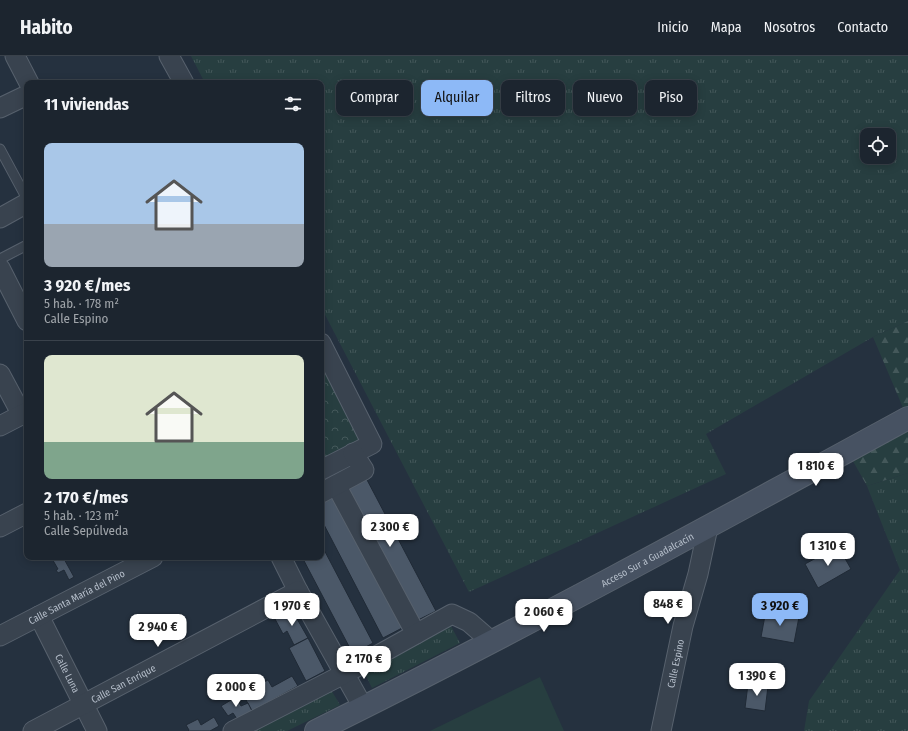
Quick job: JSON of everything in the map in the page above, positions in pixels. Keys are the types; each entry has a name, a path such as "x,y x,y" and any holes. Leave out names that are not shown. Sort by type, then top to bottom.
{"street":[{"path":"15,56 28,80"},
{"path":"169,56 182,80"},
{"path":"0,108 24,96"},
{"path":"0,218 24,205"},
{"path":"0,268 24,315"},
{"path":"324,348 372,444 324,468"},
{"path":"0,374 24,414 0,426"},
{"name":"Acceso Sur a Guadalcacín","path":"316,731 492,642 908,418"},
{"path":"354,453 364,470 328,489 416,634"},
{"path":"0,528 24,515"},
{"name":"Calle Espino","path":"661,731 683,626 698,574 708,527"},
{"name":"Calle Santa María del Pino","path":"0,636 147,560"},
{"path":"282,560 363,707"},
{"name":"Calle San Enrique","path":"33,731 298,591"},
{"path":"233,731 344,674 452,614 469,622 492,642"},
{"name":"Calle Luna","path":"39,616 97,731"}],"lane":[{"path":"0,148 24,193"},
{"path":"0,259 24,247"}],"green space":[{"path":"191,56 908,56 908,321 873,337 706,434 726,474 469,592 324,313 324,80 203,80"},
{"path":"908,321 908,473 867,486 849,454 907,417 873,337"},
{"path":"324,349 372,444 324,468"},
{"path":"908,473 908,731 804,731 809,701 900,570 867,486"},
{"path":"451,626 460,643 372,688 364,672"},
{"path":"540,677 564,731 430,731"},
{"path":"330,688 340,705 287,731 248,731"}],"building":[{"path":"365,476 436,611 416,621 345,486"},
{"path":"333,492 404,627 383,638 324,525 324,496"},
{"path":"838,546 851,569 818,588 805,564"},
{"path":"324,550 373,643 353,654 304,560 324,560"},
{"path":"53,560 65,560 74,577 69,580 64,570 58,573 56,570 58,569"},
{"path":"292,610 308,638 294,645 287,631 283,634 275,619"},
{"path":"766,610 799,617 794,643 761,637"},
{"path":"308,638 325,671 306,681 289,648"},
{"path":"292,676 298,686 252,711 246,700 257,693 254,687 268,680 272,687"},
{"path":"748,684 768,686 765,711 745,708"},
{"path":"236,697 241,706 248,703 252,711 237,719 233,713 228,716 221,706"},
{"path":"214,717 219,726 210,731 188,731 189,730 186,725 198,719 201,725"}]}
